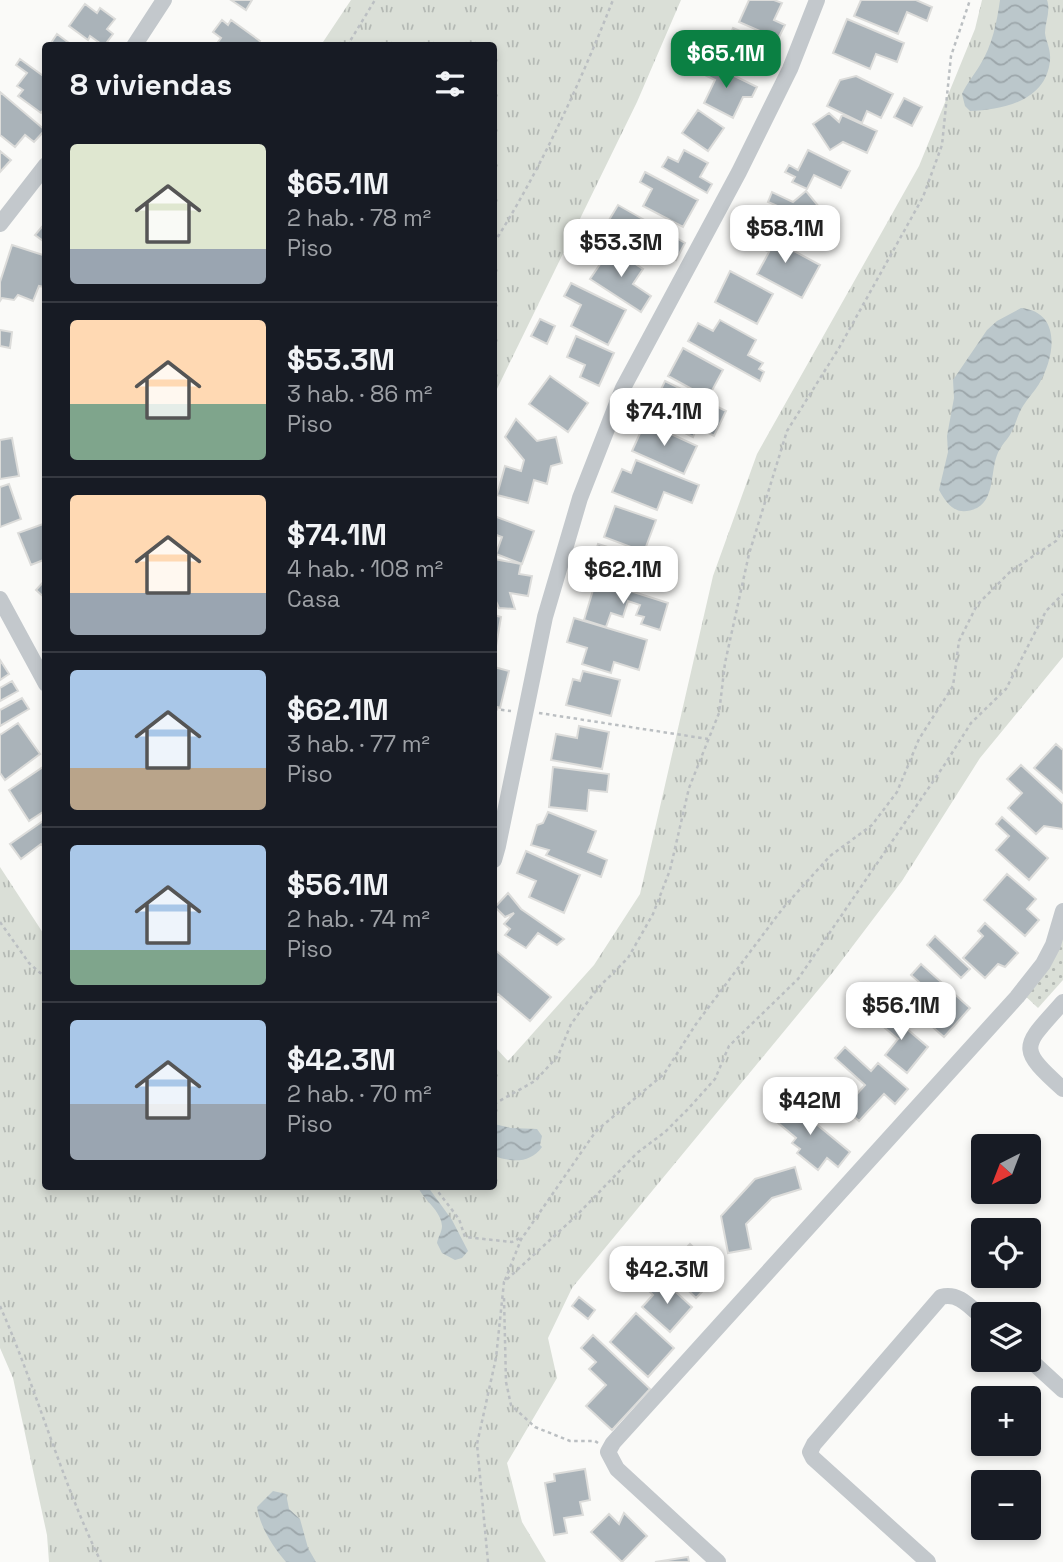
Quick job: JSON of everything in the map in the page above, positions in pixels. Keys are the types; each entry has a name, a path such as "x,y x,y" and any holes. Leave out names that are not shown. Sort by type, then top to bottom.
{"street":[{"path":"137,42 164,0"},
{"path":"497,850 545,617 580,498 624,387 739,172 790,69 817,0"},
{"path":"0,224 42,170"},
{"path":"2,608 42,677"},
{"path":"718,1562 617,1469 608,1452 613,1443 1017,997 1043,964 1053,945 1063,911"},
{"path":"1063,1002 1036,1032 1030,1043 1035,1064 1063,1089"},
{"path":"928,1562 813,1458 810,1452 940,1297 950,1294 971,1308"},
{"path":"1041,1370 1063,1390"}],"path":[{"path":"349,42 374,0"},
{"path":"497,238 521,200 591,55 613,0"},
{"path":"497,1102 535,1081 558,1056 571,1024 598,988 628,958 653,914 670,870 689,788 719,713 725,663 748,554 787,431 839,348 923,197 943,145 951,56 970,0"},
{"path":"520,1241 596,1131 664,1074 696,1024 783,908 830,856 872,825 897,792 919,739 953,686 959,641 977,605 1010,571 1056,541 1063,530"},
{"path":"608,1452 595,1441 570,1441 535,1427 511,1405 506,1382 504,1348 504,1284 637,1153 665,1132 688,1109 715,1079 729,1046 798,979 971,723 1006,689 1046,611 1063,594"},
{"path":"497,709 561,715 708,739"},
{"path":"0,922 29,963 42,974"},
{"path":"437,1190 459,1219 465,1237 512,1242 522,1237 504,1284 496,1358 477,1444 488,1562"},
{"path":"0,1306 23,1359 85,1529 101,1562"}],"green space":[{"path":"351,0 681,0 637,102 497,389 497,42 323,42"},
{"path":"982,0 1063,0 1063,657 980,758 902,881 833,972 572,1288 548,1338 557,1378 507,1463 522,1522 546,1562 49,1562 47,1535 13,1378 0,1348 0,867 42,931 42,1190 497,1190 497,1049 508,1061 594,965 640,894 713,576 757,454 919,166 975,29"},
{"path":"1063,912 1063,980 1038,1008 1021,992"}],"water":[{"path":"1000,0 1047,0 1045,33 1050,60 1047,74 1041,85 1022,100 996,108 970,111 965,106 962,94 988,50"},
{"path":"1021,308 1034,311 1049,327 1049,361 1039,384 1023,406 1011,434 1001,447 987,497 977,508 959,510 946,501 939,490 948,452 947,436 954,398 953,380 987,330 997,321"},
{"path":"497,1125 537,1129 542,1136 542,1147 537,1153 526,1159 507,1160 497,1157"},
{"path":"420,1190 430,1190 452,1220 468,1251 462,1258 455,1260 442,1253 437,1243 442,1228 441,1220"},
{"path":"273,1491 286,1494 289,1509 300,1519 308,1548 316,1562 286,1562 272,1543 257,1507"}],"building":[{"path":"231,0 252,0 246,10"},
{"path":"749,0 774,0 782,3 774,20 785,25 778,39 739,22"},
{"path":"861,0 916,0 932,7 927,21 907,12 898,34 854,16"},
{"path":"85,4 97,13 100,8 115,19 107,29 113,34 107,42 98,42 90,36 88,40 69,26"},
{"path":"847,19 904,43 897,62 876,54 870,69 833,53"},
{"path":"222,20 228,25 231,20 260,41 218,42 221,38 213,32"},
{"path":"733,28 768,43 754,75 720,60"},
{"path":"57,34 68,42 52,42"},
{"path":"20,59 42,75 41,113 18,96 23,90 17,86 27,73 16,65"},
{"path":"706,62 757,87 752,97 743,97 733,118 704,103 715,80 701,73"},
{"path":"856,76 893,94 881,118 867,111 862,123 827,106 840,80"},
{"path":"0,92 42,127 42,133 34,142 25,135 15,147 0,135"},
{"path":"904,98 922,107 912,126 894,117"},
{"path":"698,110 724,128 708,151 682,133"},
{"path":"829,113 839,122 842,115 877,131 867,153 843,142 830,150 813,124"},
{"path":"684,150 708,163 700,177 712,184 707,193 662,167 668,157 678,162"},
{"path":"808,150 850,171 841,188 814,175 807,189 792,182 795,177 785,172 789,165 798,170"},
{"path":"0,151 11,160 0,172"},
{"path":"645,172 698,200 683,227 643,206 652,189 640,182"},
{"path":"806,191 833,224 803,249 778,220 789,211 768,202 772,192 793,202"},
{"path":"618,205 685,243 676,260 659,250 651,264 600,235"},
{"path":"42,227 42,240 35,235"},
{"path":"753,229 820,265 802,298 757,274 769,252 747,240"},
{"path":"12,245 42,255 42,287 39,286 33,301 18,295 14,300 2,298 0,301 0,282"},
{"path":"611,248 643,269 633,284 651,296 641,312 590,279"},
{"path":"730,271 773,294 757,324 715,302"},
{"path":"571,283 626,310 608,345 571,326 581,305 564,296"},
{"path":"540,319 555,326 547,344 531,336"},
{"path":"720,320 756,340 748,355 763,363 759,369 764,372 760,381 688,341 698,323 713,331"},
{"path":"0,330 12,332 10,348 0,346"},
{"path":"576,336 614,353 599,386 580,377 585,365 567,357"},
{"path":"683,348 723,370 708,398 668,376"},
{"path":"550,376 588,403 568,432 529,404"},
{"path":"665,381 726,411 714,436 697,427 693,437 673,427 678,416 654,404"},
{"path":"516,419 537,441 556,437 562,463 551,466 547,484 534,480 528,503 497,495 505,466 521,471 524,460 505,437"},
{"path":"645,422 697,446 684,474 632,451"},
{"path":"12,438 19,476 0,479 0,440"},
{"path":"636,460 699,485 692,503 664,492 657,510 612,492 622,469 631,473"},
{"path":"9,484 21,519 0,527 0,487"},
{"path":"615,506 656,520 644,552 604,537"},
{"path":"497,517 534,531 522,564 497,554 502,537 497,535"},
{"path":"42,524 42,561 31,565 18,533"},
{"path":"598,544 636,556 627,587 588,575"},
{"path":"497,560 521,564 519,574 532,576 528,596 510,593 515,609 499,608"},
{"path":"596,580 668,603 660,630 641,624 644,617 636,615 640,605 628,601 623,617 611,613 606,627 584,620"},
{"path":"42,583 42,595 36,590"},
{"path":"497,616 501,617 497,640"},
{"path":"574,618 647,640 639,670 614,662 611,673 582,664 587,648 567,642"},
{"path":"0,660 9,674 0,680"},
{"path":"497,668 509,671 500,708 497,707"},
{"path":"583,671 620,680 611,716 566,705 573,679 580,681"},
{"path":"12,681 18,691 0,701 0,688"},
{"path":"22,698 29,709 0,726 0,710"},
{"path":"18,723 40,754 5,780 0,773 0,735"},
{"path":"579,726 609,732 602,769 551,760 556,734 577,738"},
{"path":"1056,744 1063,750 1063,793 1034,768"},
{"path":"1021,765 1063,804 1063,829 1044,826 1036,834 1008,808 1022,793 1007,779"},
{"path":"553,767 609,774 607,792 589,790 587,811 549,807"},
{"path":"42,768 42,813 29,821 9,790"},
{"path":"548,812 596,831 588,852 607,860 601,877 546,855 549,850 531,845 537,825 543,823"},
{"path":"1002,817 1048,858 1029,880 996,850 1009,836 996,824"},
{"path":"42,822 42,845 21,859 10,844"},
{"path":"526,851 580,875 564,913 529,897 536,881 517,873"},
{"path":"1007,874 1036,899 1027,909 1039,920 1025,936 984,900"},
{"path":"508,893 521,909 564,939 557,945 538,933 526,948 505,935 510,929 504,924 514,913 505,917 497,909 497,905"},
{"path":"985,923 1018,953 1005,967 998,964 985,978 963,958 983,936 978,931"},
{"path":"935,936 970,969 961,978 927,945"},
{"path":"497,952 551,997 530,1021 498,994"},
{"path":"921,964 970,1008 944,1037 919,1015 936,997 911,975"},
{"path":"881,1007 928,1047 907,1073 885,1055 898,1039 873,1018"},
{"path":"845,1047 871,1071 878,1063 908,1089 895,1104 884,1094 859,1121 844,1108 865,1085 835,1058"},
{"path":"786,1099 850,1152 838,1167 827,1158 818,1170 797,1153 800,1149 792,1143 796,1138 771,1117"},
{"path":"795,1167 801,1189 772,1198 746,1224 751,1249 728,1253 721,1216 755,1179"},
{"path":"690,1244 720,1273 696,1298 666,1269"},
{"path":"662,1279 692,1307 670,1332 642,1307 653,1295 650,1292"},
{"path":"579,1297 595,1310 588,1319 572,1306"},
{"path":"636,1313 674,1348 648,1377 610,1342"},
{"path":"593,1335 650,1389 612,1430 586,1406 606,1385 589,1369 596,1362 581,1348"},
{"path":"585,1469 590,1500 580,1502 583,1515 564,1518 567,1533 554,1535 545,1483 555,1481 554,1474"},
{"path":"624,1513 647,1536 622,1562 591,1532 609,1514 619,1524"},
{"path":"688,1557 689,1562 655,1562"}]}
